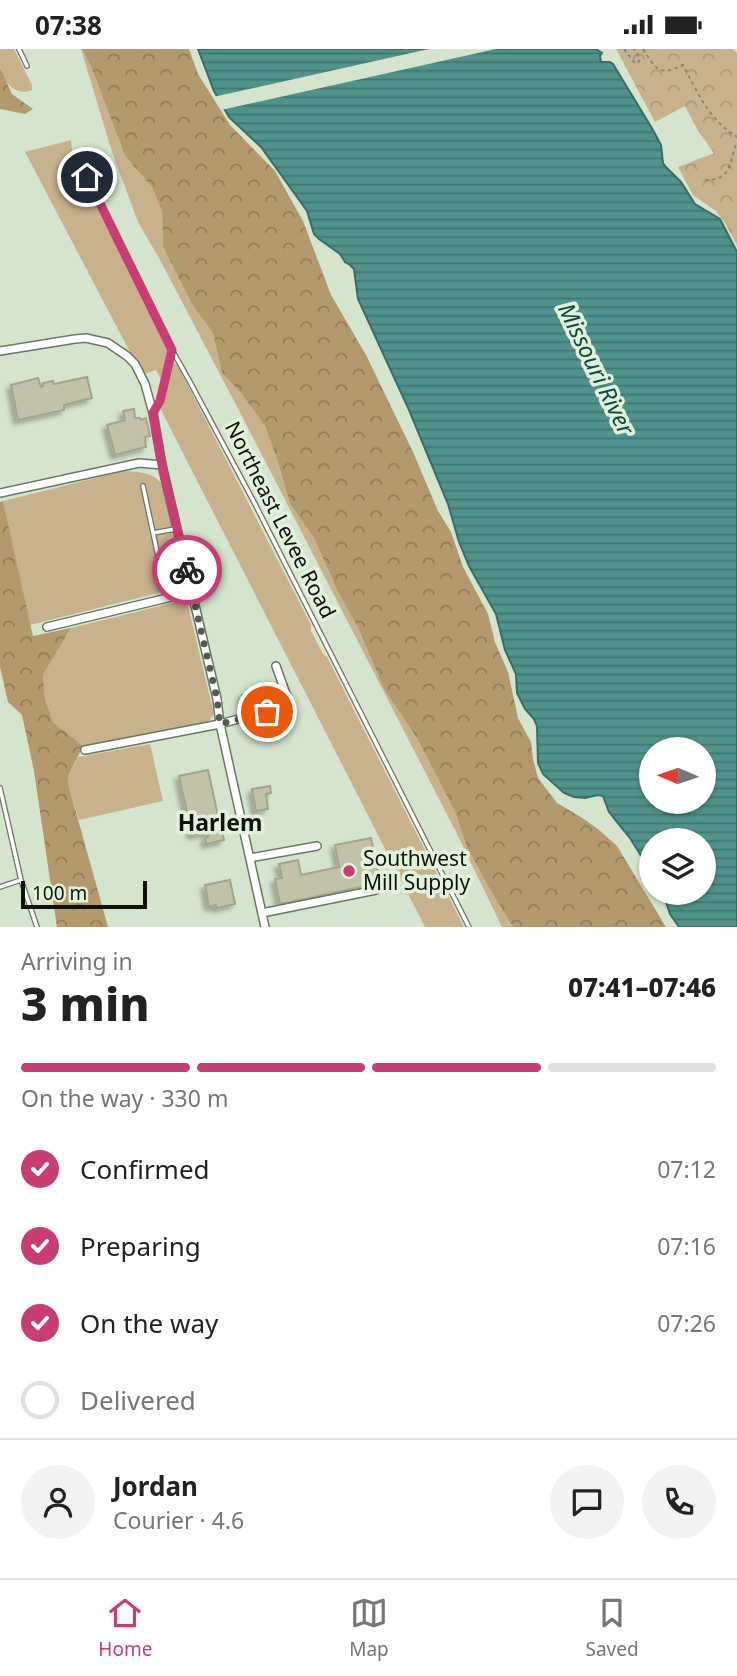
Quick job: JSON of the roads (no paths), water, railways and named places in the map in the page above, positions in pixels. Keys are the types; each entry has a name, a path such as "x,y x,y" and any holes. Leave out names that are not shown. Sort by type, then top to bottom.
{"street":[{"path":"0,351 75,339 98,340 108,343 127,356 135,364 145,384 217,699 220,724 265,927"},
{"path":"0,493 139,463 162,465"},
{"path":"47,627 192,592"},
{"path":"85,750 220,724 290,705 276,666"},
{"path":"250,858 317,846"},
{"path":"262,913 376,890"}],"lane":[{"path":"19,49 27,66"},
{"name":"Northeast Levee Road","path":"75,155 172,350 255,504 469,927"},
{"path":"153,413 160,401 172,350"},
{"path":"143,486 167,598"},
{"path":"153,533 177,529"},
{"path":"0,787 21,880 37,927"},
{"path":"0,887 21,880"}],"water":[{"name":"Missouri River","path":"198,49 596,49 602,53 601,62 613,64 653,130 661,145 663,163 681,182 695,204 720,219 737,252 737,927 679,927 667,905 716,905 716,828 639,828 639,853 609,812 603,796 574,797 564,793 543,774 538,763 537,726 517,693 516,674 505,650 496,614 469,566 448,504 409,410 358,299 354,269 314,234 307,211 261,147 229,117 214,91"}],"place":[{"name":"Southwest Mill Supply","path":"349,871"}],"district":[{"name":"Harlem","path":"220,823"}]}
